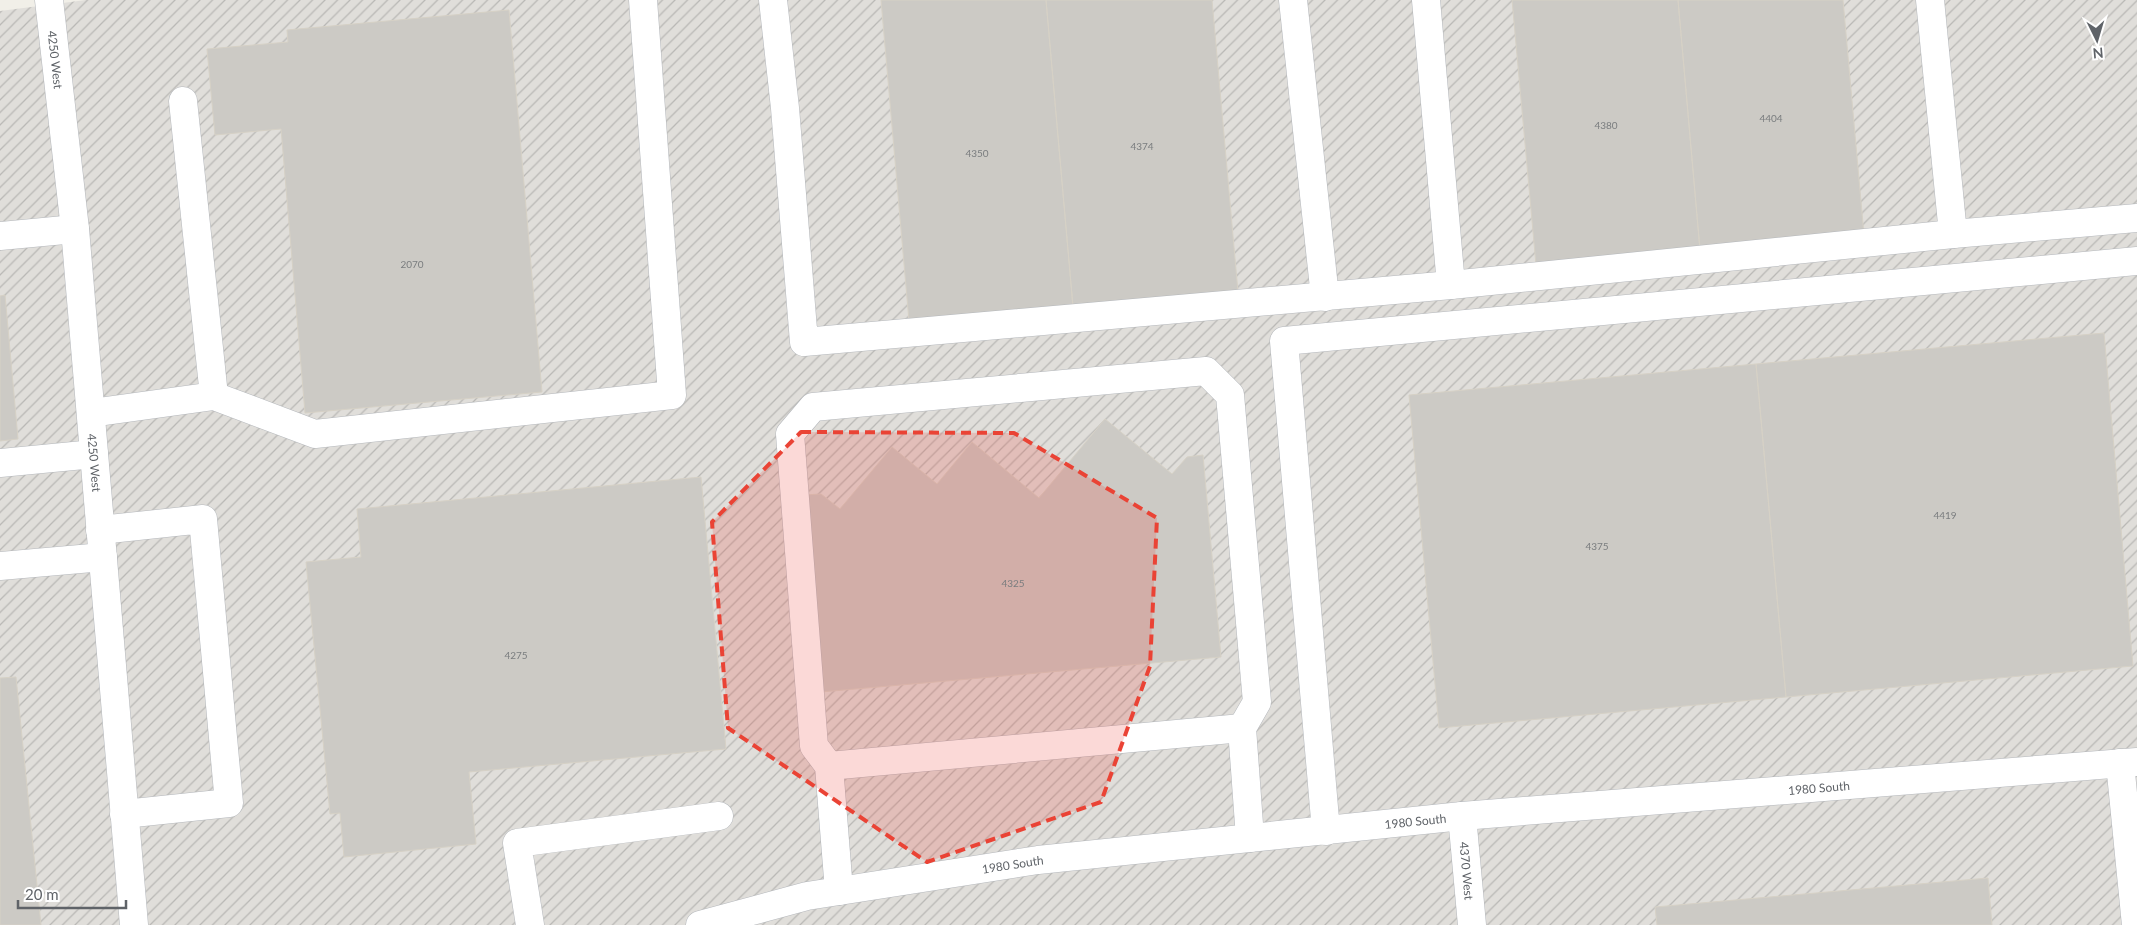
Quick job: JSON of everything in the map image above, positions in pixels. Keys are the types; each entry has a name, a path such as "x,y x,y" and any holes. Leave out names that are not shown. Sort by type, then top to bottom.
{"street":[{"name":"4250 West","path":"49,0 75,229 134,925"},
{"path":"91,413 214,396 316,434 672,396 643,0"},
{"path":"773,0 785,108 804,342 1325,297 1953,234 2137,218"},
{"path":"1293,0 1325,297"},
{"path":"1426,0 1451,285"},
{"path":"1930,0 1953,234"},
{"path":"183,101 214,396"},
{"path":"0,236 75,229"},
{"path":"1326,831 1284,341 2137,261"},
{"path":"839,891 829,766 814,746 790,434 813,407 1206,371 1230,395 1257,702 1242,728 1250,838"},
{"path":"0,463 94,454"},
{"path":"100,530 203,519 229,803 124,814"},
{"path":"0,566 103,557"},
{"path":"829,766 1242,728"},
{"path":"2129,762 2136,925"},
{"name":"1980 South","path":"700,925 743,919 807,896 1038,860 1462,816 2129,762"},
{"path":"530,925 517,843 718,816"},
{"name":"4370 West","path":"1462,816 1472,925"}],"highlighted area":[{"path":"801,432 1014,433 1157,518 1150,666 1101,802 927,862 728,728 712,522"}],"shaded area":[{"path":"86,0 2137,0 2137,925 0,925 0,11"}],"building":[{"path":"881,0 1046,0 1073,307 909,321"},
{"path":"1046,0 1212,0 1238,292 1073,307"},
{"path":"1512,0 1678,0 1700,250 1536,265"},
{"path":"1678,0 1843,0 1864,235 1700,250"},
{"path":"509,10 542,392 305,413 281,129 215,135 207,49 288,42 287,30"},
{"path":"5,295 18,439 0,441 0,296"},
{"path":"2104,333 2133,666 1786,697 1756,364"},
{"path":"1756,364 1786,697 1439,728 1409,395"},
{"path":"1105,419 1172,474 1187,457 1203,455 1221,657 821,692 804,495 821,494 840,509 892,447 937,484 972,442 1039,498"},
{"path":"701,477 726,749 469,772 476,844 344,857 340,813 330,814 306,562 361,557 357,509"},
{"path":"16,677 41,925 0,925 0,678"},
{"path":"1988,878 1992,925 1657,925 1655,907"}]}
